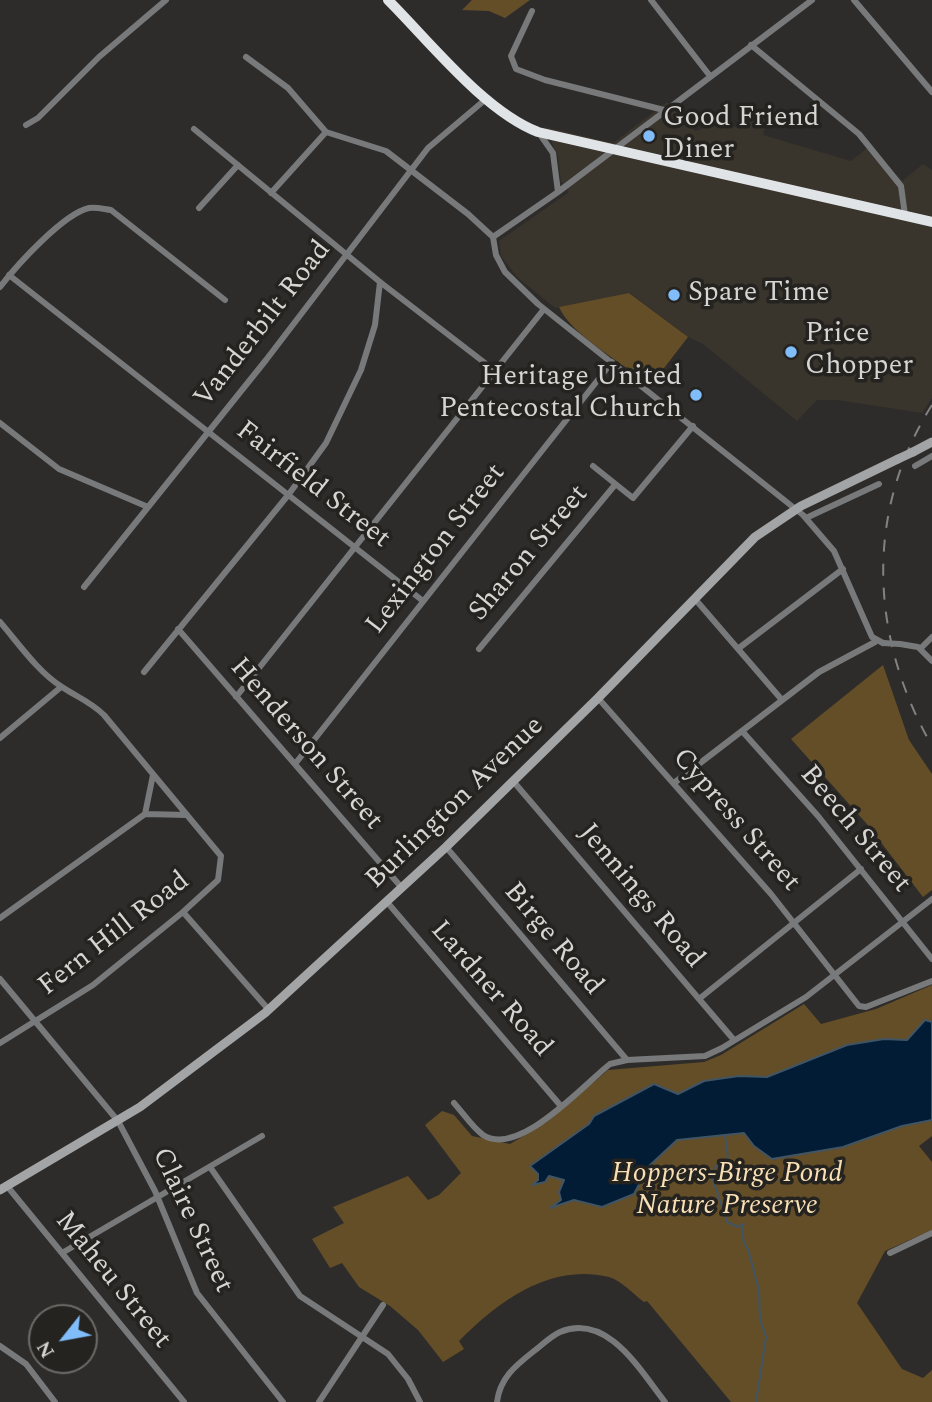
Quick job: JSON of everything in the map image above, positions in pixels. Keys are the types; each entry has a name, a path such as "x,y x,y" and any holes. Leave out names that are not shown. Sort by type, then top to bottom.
{"highway":[{"path":"389,0 486,99 520,125 538,132 932,222"}],"main road":[{"name":"Burlington Avenue","path":"4,1188 118,1121 167,1088 269,1010 446,847 598,698 755,537 796,509 932,442"}],"street":[{"path":"26,125 38,118 99,57 166,0"},
{"path":"651,0 710,76"},
{"path":"493,237 558,192 812,0"},
{"path":"853,0 932,92"},
{"path":"532,11 512,52 512,65 523,73 664,110"},
{"path":"751,45 859,134 901,186 905,215"},
{"path":"246,57 288,88 326,132 386,150 412,169 493,237 496,255 505,272 544,309 806,518 830,544 879,642"},
{"name":"Vanderbilt Road","path":"85,587 412,169 444,132 486,99"},
{"path":"194,129 380,282 494,370"},
{"path":"271,193 326,132"},
{"path":"538,132 554,153 558,192"},
{"path":"199,208 238,165"},
{"path":"0,287 39,242 86,209 97,207 111,210 225,300"},
{"name":"Fairfield Street","path":"9,275 423,601"},
{"path":"144,672 289,494 332,433 357,380 375,325 380,282"},
{"path":"236,696 544,309"},
{"name":"Lexington Street","path":"295,764 612,362"},
{"path":"0,423 60,469 148,507"},
{"path":"593,466 633,499 693,426"},
{"path":"915,466 932,456"},
{"path":"806,518 879,484"},
{"name":"Sharon Street","path":"479,649 614,485"},
{"path":"739,648 843,569"},
{"path":"695,599 782,700"},
{"name":"Fern Hill Road","path":"0,622 61,687 92,703 221,856 218,880 183,912 93,985 0,1043"},
{"name":"Henderson Street","path":"178,629 402,888"},
{"path":"920,649 932,637"},
{"path":"674,783 827,667 879,642 920,649 932,661"},
{"path":"0,738 61,687"},
{"name":"Cypress Street","path":"598,698 794,922 859,1006 866,1007 932,981"},
{"name":"Beech Street","path":"742,731 861,869 932,958"},
{"path":"145,814 153,775"},
{"name":"Jennings Road","path":"513,781 734,1040"},
{"path":"0,918 145,814 187,815"},
{"name":"Birge Road","path":"446,847 627,1060"},
{"path":"699,999 861,869"},
{"path":"454,1103 485,1136 500,1140 528,1133 610,1064 627,1060 705,1056 734,1040 806,997 932,899"},
{"name":"Lardner Road","path":"387,902 560,1105"},
{"path":"183,912 269,1010"},
{"name":"Claire Street","path":"0,979 118,1121 158,1196 197,1293 283,1402"},
{"path":"62,1253 262,1136"},
{"path":"210,1167 300,1296 363,1335 401,1368 420,1402"},
{"name":"Maheu Street","path":"4,1188 62,1253 184,1402"},
{"path":"890,1253 932,1233"},
{"path":"319,1402 383,1305"},
{"path":"497,1402 499,1388 516,1365 561,1332 584,1329 600,1332 614,1340 665,1402"},
{"path":"0,1346 26,1364 55,1402"}],"shaded area":[{"path":"667,102 695,131 720,123 736,127 740,115 766,121 763,135 851,161 871,145 902,181 923,164 932,170 932,398 922,413 837,400 817,400 797,421 703,344 688,337 630,293 555,308 517,277 501,256 499,241 569,192 561,181 558,157 545,127 613,143"}],"green space":[{"path":"472,0 530,0 505,18 489,11 462,10"},
{"path":"629,293 688,337 651,385 586,339 559,307"},
{"path":"883,665 909,740 932,774 932,890 923,897 866,823 791,739"},
{"name":"Hoppers-Birge Pond Nature Preserve","path":"932,985 932,1136 919,1146 932,1162 932,1230 885,1251 857,1303 902,1369 923,1378 932,1370 932,1402 731,1402 647,1301 644,1302 614,1279 587,1274 566,1275 546,1281 508,1299 459,1341 464,1349 443,1362 418,1330 390,1306 359,1287 342,1263 330,1268 312,1239 344,1223 333,1207 408,1176 428,1200 439,1195 461,1173 425,1125 442,1111 454,1115 472,1136 510,1144 547,1122 608,1070 704,1062 721,1055 804,1004 821,1024 876,1009"}],"water":[{"path":"925,1020 932,1022 932,1120 902,1126 843,1147 772,1159 754,1146 744,1133 677,1140 648,1167 634,1194 602,1207 574,1200 550,1208 561,1200 559,1192 564,1180 549,1176 545,1182 532,1185 538,1180 538,1174 530,1166 589,1124 594,1116 654,1084 678,1094 704,1081 739,1076 767,1077 847,1045 884,1039 907,1040"}],"waterway":[{"path":"725,1135 728,1159 719,1162 711,1174 727,1222 738,1227 742,1224 744,1244 748,1249 759,1291 760,1319 766,1337 756,1402"}],"railway":[{"path":"932,405 910,446 895,488 886,531 883,575 887,619 896,662 911,705 932,746"}],"place":[{"name":"Good Friend Diner","path":"649,136"},
{"name":"Spare Time","path":"674,295"},
{"name":"Price Chopper","path":"791,352"},
{"name":"Heritage United Pentecostal Church","path":"696,395"}]}
